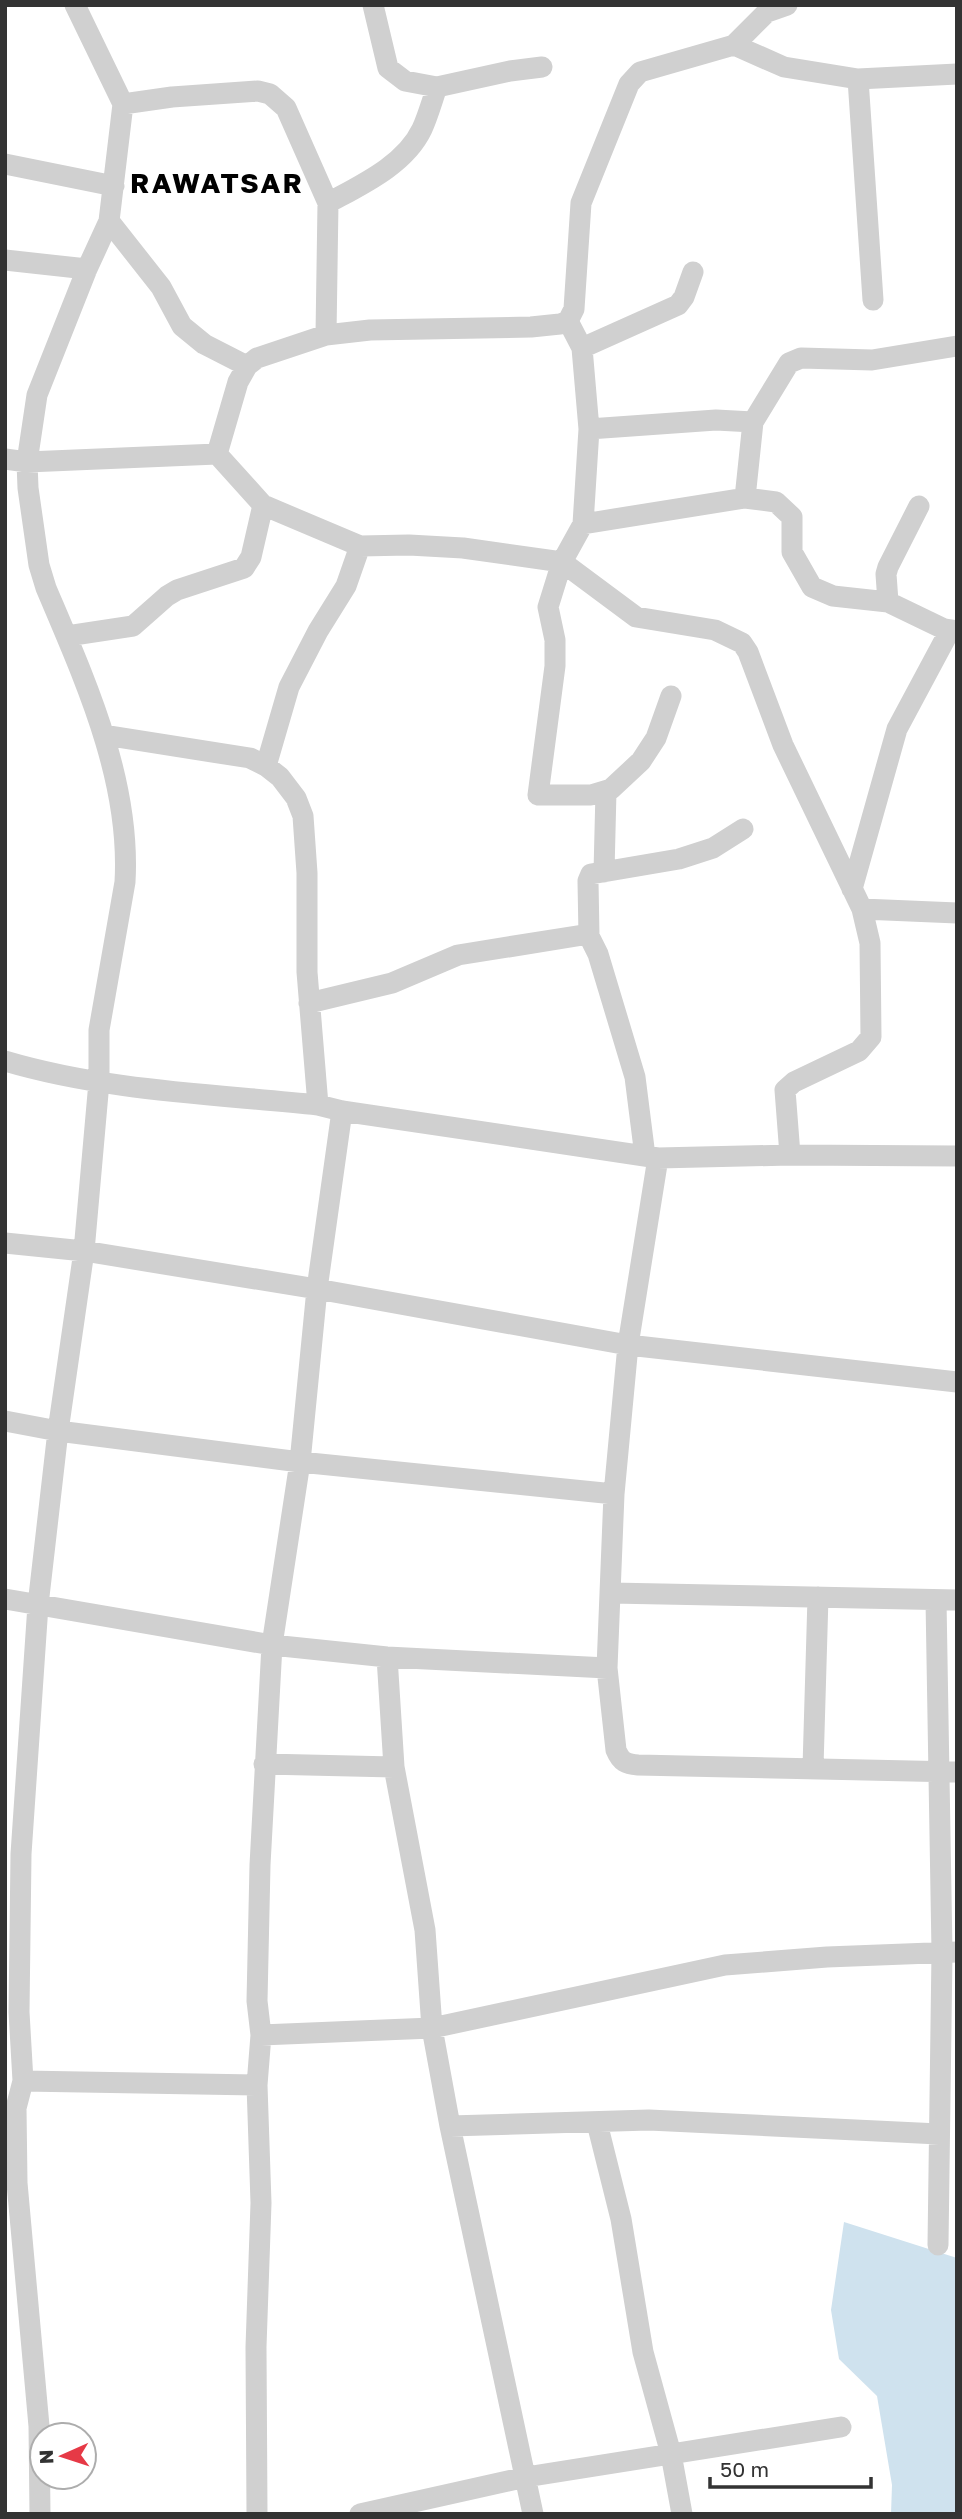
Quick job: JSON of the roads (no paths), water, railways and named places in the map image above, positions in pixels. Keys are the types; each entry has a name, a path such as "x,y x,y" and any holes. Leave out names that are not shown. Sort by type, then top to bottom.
{"street":[{"path":"40,2514 39,2426 11,2109 23,2081 19,2012 21,1854 38,1605 58,1431 84,1251 99,1082 99,1030 125,882 126,860 122,813 104,735 46,588 39,565 28,488 27,462 37,395 109,221 123,104 75,5"},
{"path":"373,5 388,68 414,85 437,87 542,67"},
{"path":"568,321 574,309 581,203 629,84 640,72 734,45 767,12 787,5"},
{"path":"734,45 784,67 858,79 957,74"},
{"path":"858,79 873,300"},
{"path":"328,203 358,187 408,150 421,130 437,87"},
{"path":"123,104 172,97 258,91 270,94 286,108 328,203 326,335"},
{"path":"5,164 114,186"},
{"path":"109,221 161,287 183,326 204,344 247,366"},
{"path":"5,260 87,269"},
{"path":"582,348 678,305 684,298 693,272"},
{"path":"217,454 238,382 247,366 257,358 326,335 382,330 531,327 568,321"},
{"path":"568,321 582,348 589,429 583,524 562,562 548,607 555,640 555,666 537,793 542,796 606,792 641,761 656,738 671,696"},
{"path":"745,498 753,422 784,369 795,358 872,360 957,346"},
{"path":"589,429 716,420 753,422"},
{"path":"5,458 27,462 217,454"},
{"path":"217,454 263,505 360,547 409,545 463,548 562,562 636,617 715,630 742,643 748,652 787,755 862,909 870,943 871,1037 859,1051 794,1082 785,1090 790,1155"},
{"path":"583,524 745,498 776,502 792,517 792,552 812,587 832,596 888,602 954,631 897,729 852,889"},
{"path":"67,636 133,626 173,592 244,568 251,557 263,505"},
{"path":"888,602 888,566 919,506"},
{"path":"266,766 289,687 318,631 346,586 360,547"},
{"path":"104,735 250,758 280,777 296,798 303,816 307,873 309,1003 318,1105"},
{"path":"604,872 606,792"},
{"path":"743,830 713,848 647,866 592,874 588,881 589,936 598,954 635,1077 651,1157 628,1345 614,1494 607,1668 616,1750 626,1764 948,1772"},
{"path":"862,909 957,913"},
{"path":"309,1003 392,983 458,955 589,936"},
{"path":"5,1061 31,1069 99,1082 318,1105 342,1111 651,1157 957,1156"},
{"path":"257,2514 256,2347 261,2203 257,2085 261,2035 257,2001 264,1764 272,1645 300,1462 317,1289 342,1111"},
{"path":"5,1243 84,1251 317,1289 628,1345 957,1382"},
{"path":"5,1421 58,1431 300,1462 614,1494"},
{"path":"611,1593 946,1600 949,1952 939,2134 938,2245"},
{"path":"813,1768 818,1597"},
{"path":"5,1599 272,1645 387,1657 607,1668"},
{"path":"387,1657 394,1767 425,1930 432,2028 450,2126 533,2514"},
{"path":"264,1764 394,1767"},
{"path":"261,2035 432,2028 725,1965 827,1956 949,1952"},
{"path":"23,2081 257,2085"},
{"path":"450,2126 649,2120 939,2134"},
{"path":"597,2123 621,2219 643,2352 671,2454 682,2514"},
{"path":"360,2514 526,2477 841,2427"}],"water":[{"path":"844,2222 957,2258 957,2514 891,2514 892,2485 877,2396 839,2359 831,2310"}],"district":[{"name":"RAWATSAR","path":"217,183"}]}
